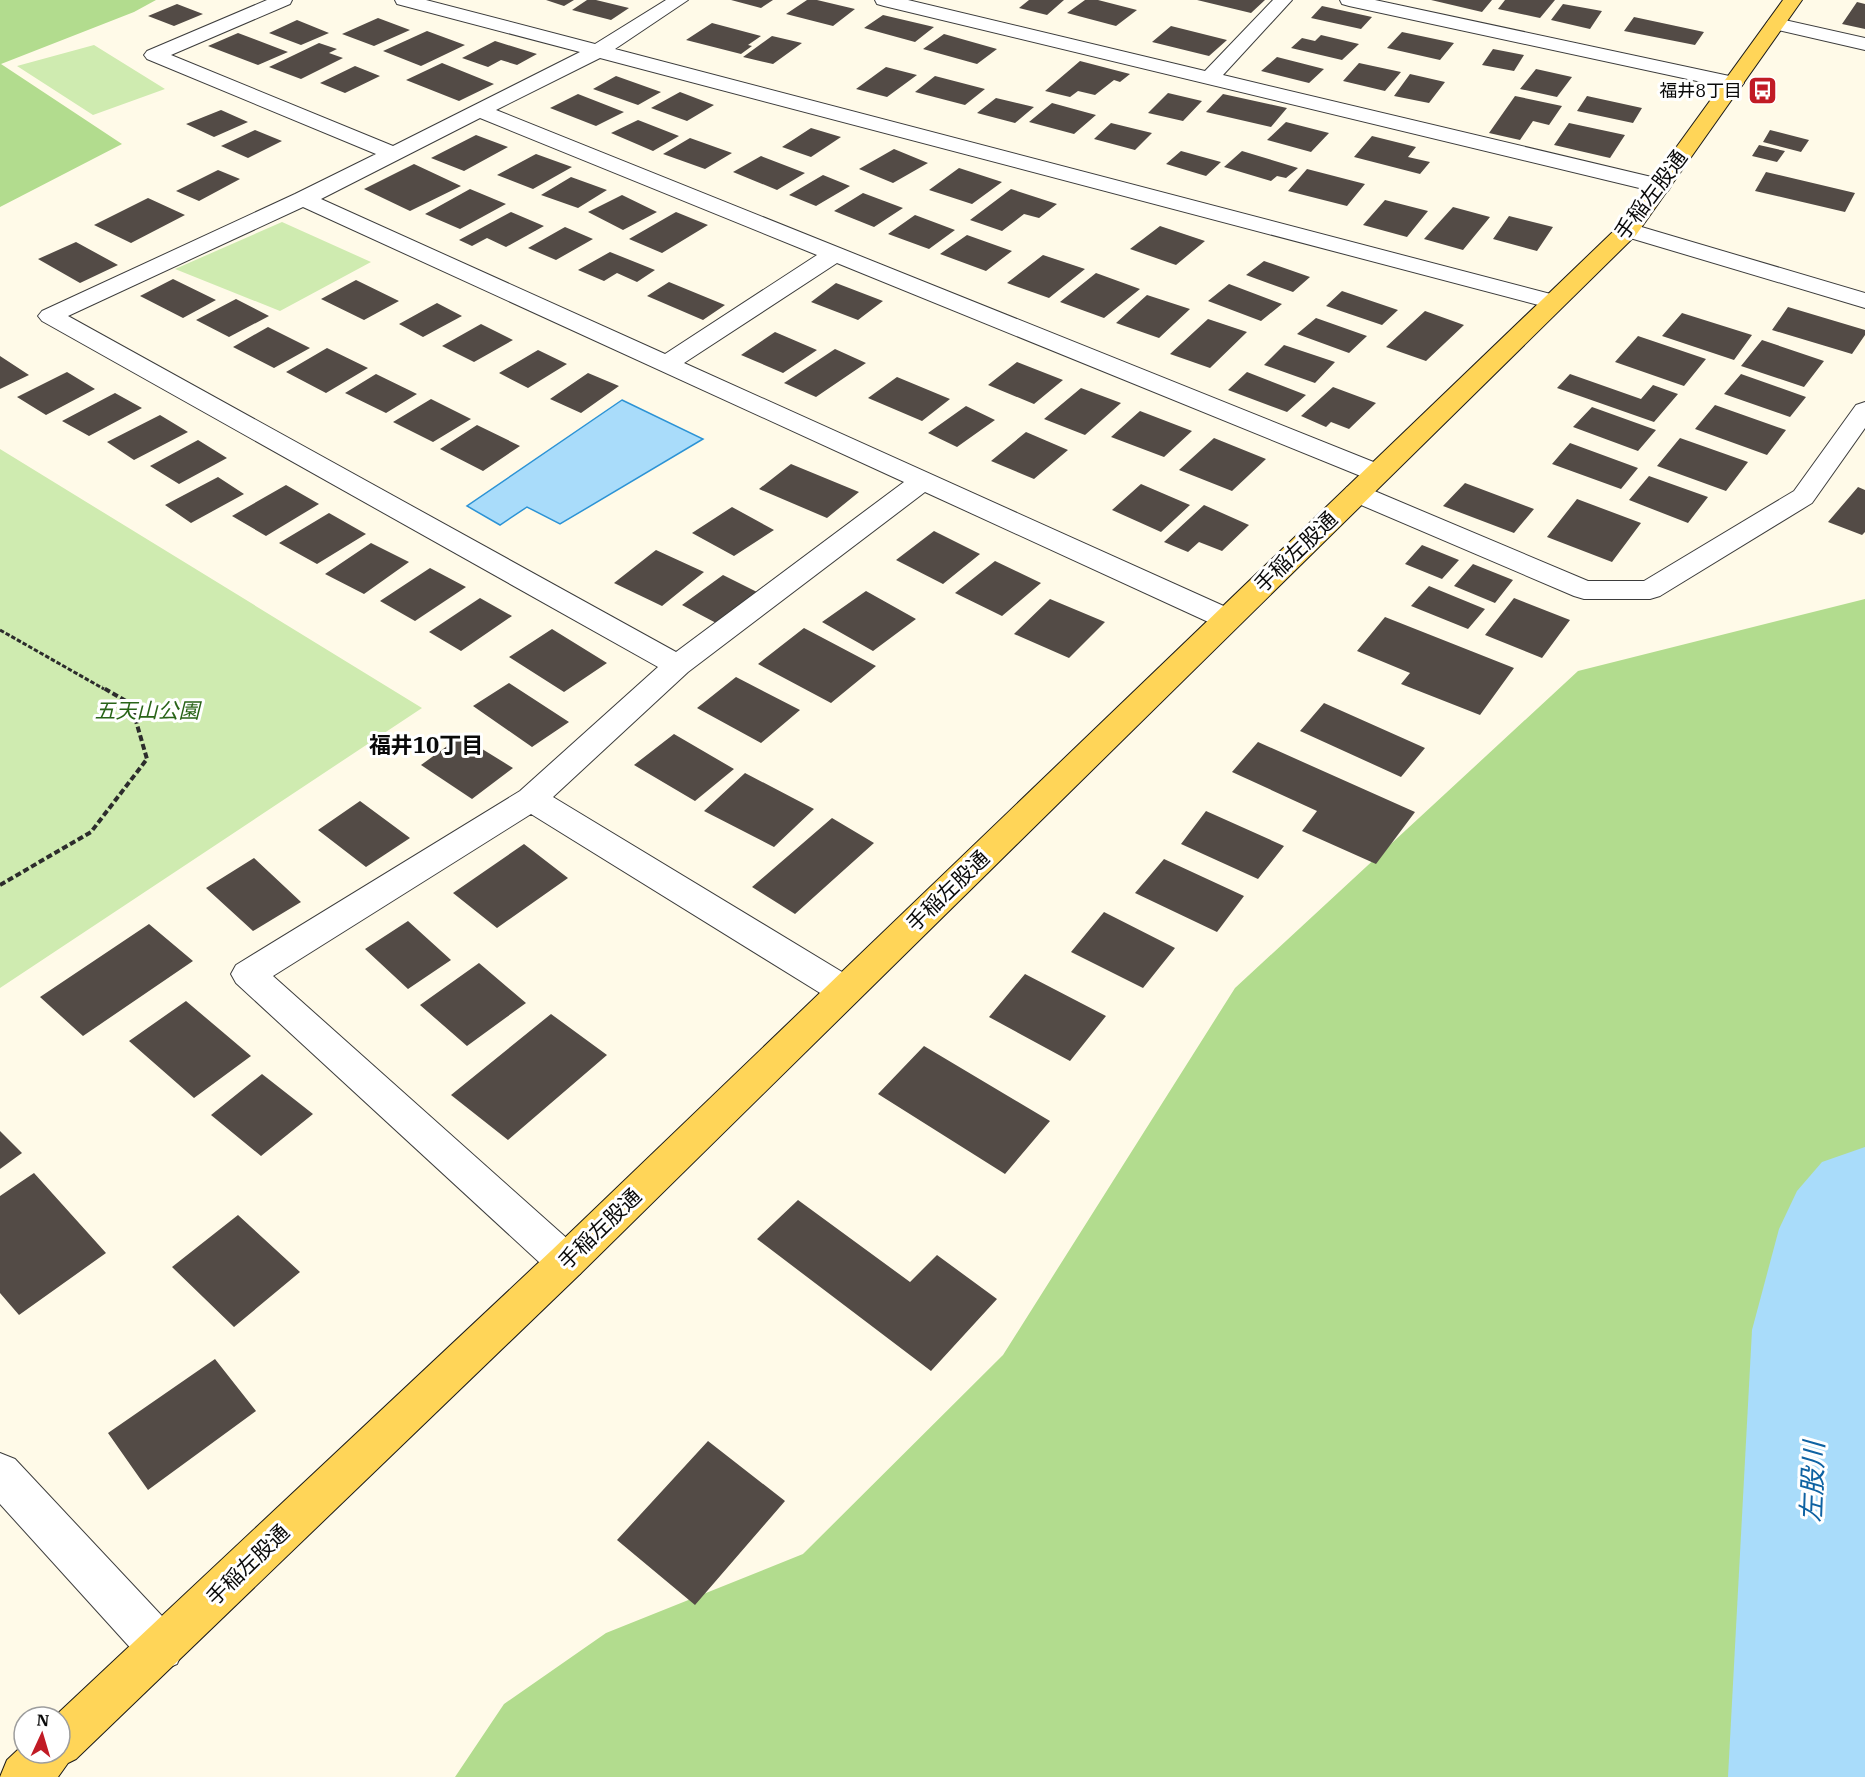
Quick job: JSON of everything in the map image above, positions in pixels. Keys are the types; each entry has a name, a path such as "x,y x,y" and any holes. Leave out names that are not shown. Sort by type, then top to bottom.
{"main road":[{"name":"手稲左股通","path":"72,1732 566,1262 1628,230 1784,12"},
{"path":"24,1777 36,1765"}],"street":[{"path":"283,0 154,55 394,154"},
{"path":"404,0 1554,302"},
{"path":"678,665 50,316 303,199 480,111 600,50 679,0"},
{"path":"884,0 1660,186"},
{"path":"1209,78 1283,0"},
{"path":"1349,0 1734,83"},
{"path":"1784,12 1865,44"},
{"path":"480,111 835,254 1367,483 1584,590 1650,590 1803,497 1865,410"},
{"path":"303,199 1227,619"},
{"path":"1628,230 1865,301"},
{"path":"666,364 835,254"},
{"path":"566,1262 248,974 531,800 678,665 923,481"},
{"path":"531,800 844,991"},
{"path":"0,1473 161,1648"}],"path":[{"path":"0,630 131,704 147,759 90,832 0,885"}],"green space":[{"path":"0,0 156,0 134,12 1,64 122,144 0,207"},
{"path":"94,45 165,89 93,115 17,66"},
{"path":"282,222 371,262 280,311 175,269"},
{"name":"五天山公園","path":"0,449 422,708 0,988"},
{"path":"1865,599 1865,1777 455,1777 504,1704 606,1633 803,1554 1003,1355 1235,988 1578,671"}],"water":[{"path":"622,400 703,439 560,524 527,507 500,525 467,506"}],"building":[{"path":"546,0 574,0 564,6"},
{"path":"587,0 629,8 611,20 572,10"},
{"path":"731,0 773,0 761,8"},
{"path":"807,0 817,0 855,9 833,26 786,14"},
{"path":"1029,0 1064,0 1047,15 1019,8"},
{"path":"1085,0 1098,0 1137,10 1116,26 1067,13"},
{"path":"1197,0 1265,0 1251,13"},
{"path":"1431,0 1492,0 1482,12"},
{"path":"1505,0 1555,0 1540,18 1498,9"},
{"path":"1857,2 1865,4 1865,29 1842,24"},
{"path":"177,4 203,14 174,26 148,16"},
{"path":"1563,4 1602,11 1590,29 1551,20"},
{"path":"1322,6 1372,17 1361,29 1311,18"},
{"path":"883,15 934,27 915,42 864,28"},
{"path":"1634,17 1704,32 1695,45 1624,31"},
{"path":"378,18 410,30 374,46 342,34"},
{"path":"297,20 329,33 301,45 269,33"},
{"path":"712,23 761,36 748,45 752,46 741,54 686,40"},
{"path":"1171,26 1227,40 1209,56 1152,42"},
{"path":"427,31 465,45 421,66 383,51"},
{"path":"1402,32 1454,43 1440,60 1387,48"},
{"path":"238,33 288,52 258,65 208,46"},
{"path":"944,34 997,49 977,64 923,49"},
{"path":"1321,35 1359,44 1342,60 1291,48 1302,38 1315,41"},
{"path":"772,36 802,43 773,64 743,57"},
{"path":"495,41 537,54 517,65 501,60 488,67 462,58"},
{"path":"319,43 337,49 329,53 343,58 301,79 269,67"},
{"path":"1493,49 1524,55 1514,71 1482,65"},
{"path":"1277,57 1324,69 1309,83 1261,71"},
{"path":"1080,61 1130,74 1120,82 1114,80 1095,95 1078,91 1070,97 1045,91"},
{"path":"442,63 494,84 459,101 406,80"},
{"path":"1359,63 1401,72 1385,91 1343,81"},
{"path":"355,66 380,76 345,93 320,83"},
{"path":"886,67 917,75 887,97 856,89"},
{"path":"1536,69 1572,77 1557,97 1520,89"},
{"path":"1410,74 1445,82 1429,103 1394,96"},
{"path":"616,76 661,92 638,105 593,89"},
{"path":"935,76 985,89 965,105 915,92"},
{"path":"680,92 714,105 687,121 651,108"},
{"path":"1168,93 1202,101 1183,121 1148,113"},
{"path":"578,94 624,112 596,126 550,108"},
{"path":"1223,94 1287,108 1271,127 1206,112"},
{"path":"1515,96 1562,106 1549,125 1533,121 1520,140 1489,133"},
{"path":"1587,96 1642,108 1633,123 1577,111"},
{"path":"996,98 1034,107 1015,123 977,113"},
{"path":"1052,103 1096,115 1074,134 1029,122"},
{"path":"221,110 248,122 214,137 186,124"},
{"path":"638,120 679,136 653,151 611,133"},
{"path":"1286,122 1329,133 1311,152 1267,140"},
{"path":"1111,123 1152,133 1135,150 1094,139"},
{"path":"1569,123 1625,135 1610,158 1554,145"},
{"path":"811,128 841,137 811,157 782,147"},
{"path":"255,130 282,141 248,158 221,146"},
{"path":"1770,130 1809,140 1801,152 1763,142"},
{"path":"476,135 508,147 464,171 431,158"},
{"path":"1372,136 1416,147 1408,157 1430,162 1420,174 1354,157"},
{"path":"690,138 732,153 705,169 663,154"},
{"path":"1759,145 1785,151 1777,162 1752,156"},
{"path":"894,149 928,163 893,183 859,169"},
{"path":"1181,151 1221,162 1206,176 1166,164"},
{"path":"1242,151 1298,168 1286,178 1277,176 1271,181 1224,167"},
{"path":"536,154 572,167 533,189 497,175"},
{"path":"761,156 805,173 777,190 733,172"},
{"path":"414,164 461,186 410,211 364,189"},
{"path":"959,168 1002,182 972,204 929,190"},
{"path":"1307,169 1365,184 1347,206 1288,191"},
{"path":"218,170 240,179 199,201 176,191"},
{"path":"1766,172 1855,193 1845,212 1755,191"},
{"path":"823,175 850,186 816,206 789,195"},
{"path":"571,177 607,190 578,208 541,195"},
{"path":"470,189 506,204 460,229 425,214"},
{"path":"1011,189 1057,204 1039,218 1024,214 1002,231 970,220"},
{"path":"863,193 903,208 874,227 834,211"},
{"path":"622,195 657,212 623,230 588,212"},
{"path":"148,198 185,215 131,243 94,225"},
{"path":"1385,200 1428,211 1407,237 1363,225"},
{"path":"1453,207 1490,217 1463,250 1424,239"},
{"path":"511,212 544,226 506,247 487,238 472,246 459,240"},
{"path":"676,212 708,225 662,253 629,239"},
{"path":"915,215 955,230 929,249 888,234"},
{"path":"1509,216 1553,227 1537,251 1493,239"},
{"path":"1160,226 1205,241 1176,265 1130,249"},
{"path":"565,227 593,239 556,260 528,248"},
{"path":"967,235 1012,251 986,271 940,254"},
{"path":"76,242 118,265 80,283 38,259"},
{"path":"610,252 655,270 637,282 617,273 604,281 578,270"},
{"path":"1043,255 1085,269 1049,298 1007,283"},
{"path":"1264,261 1310,277 1293,292 1246,275"},
{"path":"1096,273 1140,289 1104,318 1060,302"},
{"path":"173,279 216,300 183,318 140,296"},
{"path":"356,280 399,301 364,320 321,299"},
{"path":"669,282 725,305 703,320 647,296"},
{"path":"836,283 883,301 858,320 811,302"},
{"path":"1229,284 1282,304 1261,321 1208,301"},
{"path":"1342,291 1398,310 1382,325 1326,306"},
{"path":"1147,295 1190,309 1159,338 1116,323"},
{"path":"236,299 269,316 229,337 196,320"},
{"path":"437,303 462,316 423,337 399,324"},
{"path":"1788,307 1865,330 1865,335 1852,354 1772,330"},
{"path":"1425,311 1464,325 1426,361 1386,347"},
{"path":"1682,313 1752,335 1734,360 1662,336"},
{"path":"1316,318 1367,336 1349,353 1297,334"},
{"path":"1208,319 1247,332 1210,368 1170,354"},
{"path":"481,324 513,340 474,362 442,346"},
{"path":"268,327 310,348 274,368 233,347"},
{"path":"775,332 817,350 783,373 741,355"},
{"path":"1638,336 1706,359 1684,386 1615,362"},
{"path":"1762,340 1824,361 1804,387 1741,366"},
{"path":"1284,345 1335,362 1315,383 1264,365"},
{"path":"327,348 368,368 326,393 286,372"},
{"path":"835,349 866,363 816,397 784,383"},
{"path":"538,350 567,364 528,388 499,373"},
{"path":"0,356 29,375 0,389"},
{"path":"1017,362 1063,380 1034,404 988,385"},
{"path":"67,372 95,389 46,415 17,397"},
{"path":"1247,372 1306,395 1287,412 1228,390"},
{"path":"588,373 619,386 581,413 550,399"},
{"path":"376,374 417,394 386,413 345,393"},
{"path":"1570,374 1641,399 1653,385 1678,394 1654,422 1557,388"},
{"path":"1741,374 1806,397 1790,417 1724,394"},
{"path":"897,377 950,399 922,421 868,398"},
{"path":"1333,387 1376,403 1349,429 1331,422 1326,427 1301,416"},
{"path":"1081,388 1121,403 1085,435 1044,419"},
{"path":"115,393 142,408 89,436 62,421"},
{"path":"431,399 471,419 433,442 393,422"},
{"path":"1715,405 1786,430 1767,455 1695,429"},
{"path":"966,406 995,420 957,447 928,433"},
{"path":"1592,407 1656,430 1638,451 1573,427"},
{"path":"1140,411 1192,431 1164,457 1111,437"},
{"path":"160,415 188,432 134,460 107,442"},
{"path":"477,425 520,446 483,471 440,449"},
{"path":"1026,432 1068,450 1034,479 991,461"},
{"path":"1214,438 1266,459 1232,491 1179,470"},
{"path":"1680,438 1748,462 1726,491 1657,466"},
{"path":"198,440 227,458 179,484 150,466"},
{"path":"1570,443 1638,468 1621,489 1552,464"},
{"path":"791,464 859,492 827,518 759,489"},
{"path":"1649,476 1708,497 1688,523 1629,500"},
{"path":"218,477 244,494 191,523 165,505"},
{"path":"1465,483 1534,509 1514,533 1443,506"},
{"path":"1141,484 1190,505 1161,532 1112,510"},
{"path":"286,485 319,504 266,536 232,516"},
{"path":"1858,487 1865,490 1865,532 1862,535 1828,522"},
{"path":"1577,499 1641,523 1612,562 1547,537"},
{"path":"1204,505 1249,525 1222,551 1199,542 1188,552 1164,542"},
{"path":"732,507 774,530 734,556 692,533"},
{"path":"329,513 366,534 317,564 279,543"},
{"path":"934,531 980,554 943,584 896,560"},
{"path":"371,543 409,562 364,594 325,574"},
{"path":"1422,545 1459,560 1442,579 1405,564"},
{"path":"656,550 704,572 662,606 614,583"},
{"path":"995,561 1041,583 1002,616 955,593"},
{"path":"1473,564 1513,580 1495,603 1454,586"},
{"path":"430,568 466,587 415,621 380,601"},
{"path":"723,575 759,593 718,624 682,605"},
{"path":"1429,586 1485,609 1468,629 1411,606"},
{"path":"866,591 916,619 873,651 822,622"},
{"path":"480,598 512,616 461,651 429,632"},
{"path":"1514,598 1570,620 1542,658 1485,635"},
{"path":"1050,599 1105,622 1069,658 1014,634"},
{"path":"1385,617 1514,668 1480,715 1401,684 1410,673 1357,651"},
{"path":"804,628 876,666 831,703 758,664"},
{"path":"552,629 607,663 564,692 509,657"},
{"path":"736,677 800,710 761,743 697,708"},
{"path":"509,683 569,722 532,747 473,706"},
{"path":"1324,703 1425,748 1401,777 1300,731"},
{"path":"674,734 734,769 695,801 634,765"},
{"path":"461,736 513,768 472,799 421,765"},
{"path":"1258,742 1415,812 1376,864 1302,831 1317,811 1232,772"},
{"path":"745,773 814,809 774,847 704,811"},
{"path":"360,801 410,838 366,867 318,830"},
{"path":"1206,811 1284,846 1258,879 1181,844"},
{"path":"832,818 874,843 795,914 752,887"},
{"path":"524,844 568,878 497,928 453,893"},
{"path":"254,858 301,902 253,931 206,888"},
{"path":"1164,859 1244,896 1217,932 1135,893"},
{"path":"1104,912 1175,948 1143,988 1071,952"},
{"path":"408,921 451,960 408,989 365,949"},
{"path":"149,924 193,961 83,1036 40,997"},
{"path":"479,963 526,1003 467,1046 420,1005"},
{"path":"1025,974 1106,1016 1070,1061 989,1017"},
{"path":"186,1001 251,1056 194,1098 129,1041"},
{"path":"551,1014 607,1055 508,1140 451,1095"},
{"path":"924,1046 1050,1121 1005,1174 878,1094"},
{"path":"262,1074 313,1114 261,1156 211,1115"},
{"path":"0,1131 22,1153 0,1169"},
{"path":"34,1173 106,1253 19,1315 0,1293 0,1196"},
{"path":"798,1200 910,1282 937,1255 997,1299 931,1371 757,1239"},
{"path":"238,1215 300,1272 234,1327 172,1267"},
{"path":"215,1359 256,1411 148,1490 108,1433"},
{"path":"708,1441 785,1501 695,1605 617,1540"}],"waterway":[{"name":"左股川","path":"1804,1777 1817,1330 1841,1229 1865,1199"}],"place":[{"name":"福井8丁目","path":"1763,91"}],"district":[{"name":"福井10丁目","path":"426,745"}]}
